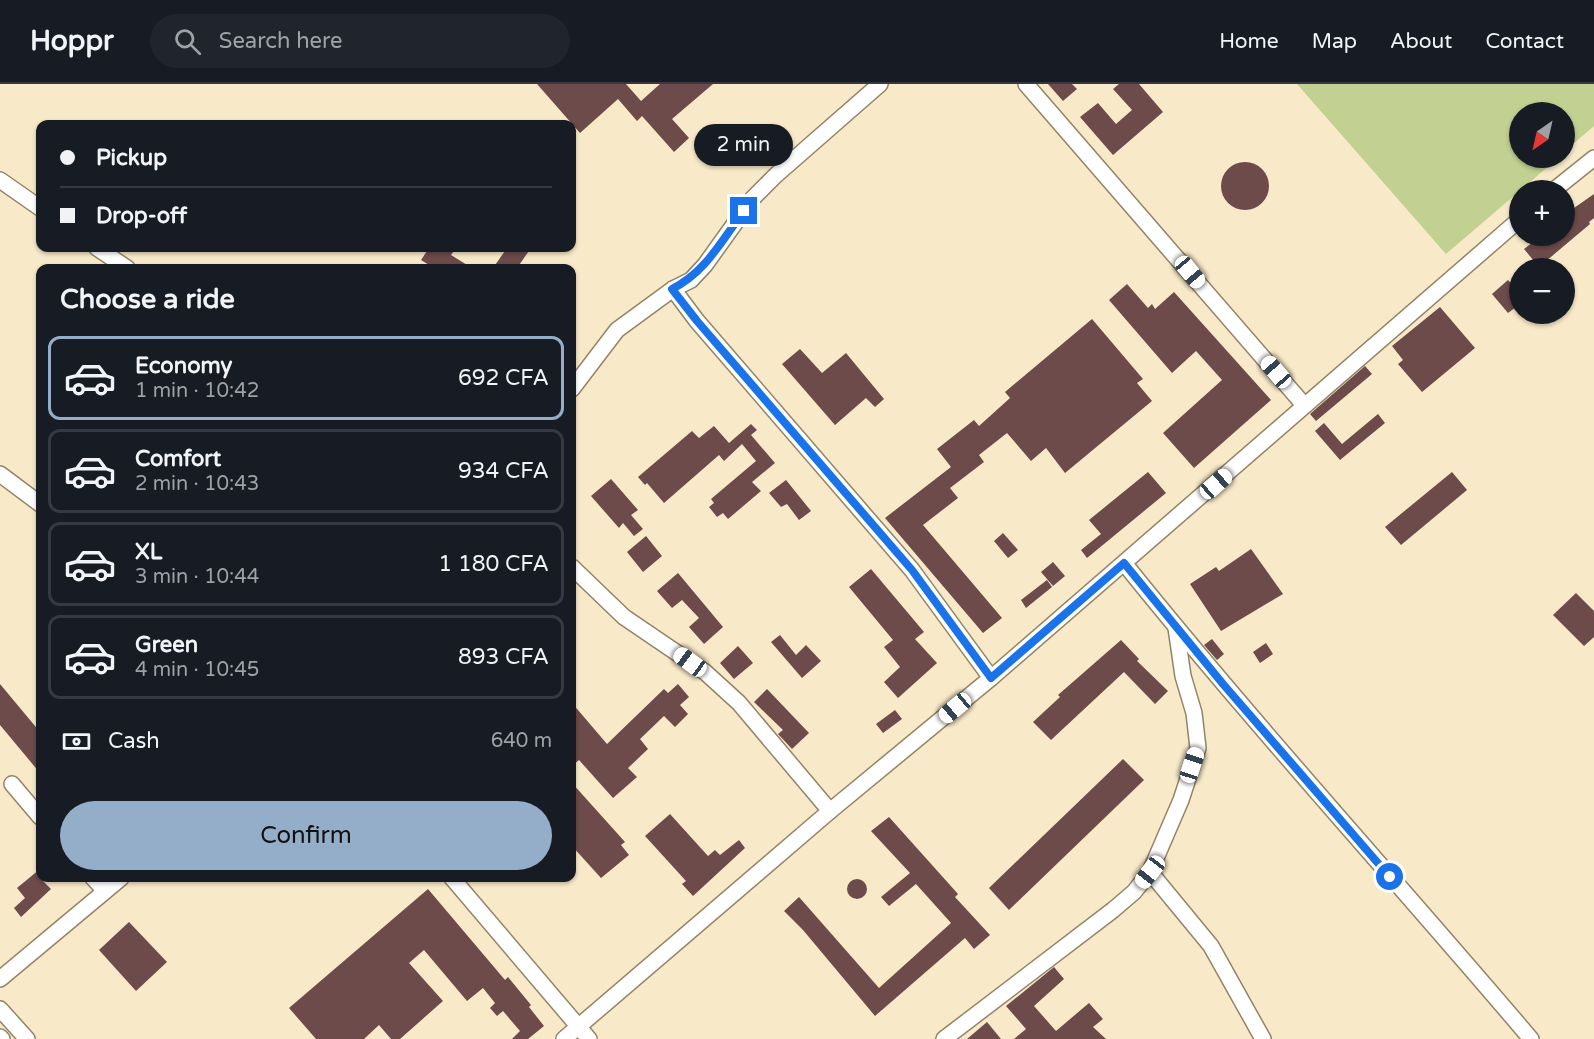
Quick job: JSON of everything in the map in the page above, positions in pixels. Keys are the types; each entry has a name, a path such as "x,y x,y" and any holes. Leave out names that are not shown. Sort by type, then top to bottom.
{"street":[{"path":"576,384 617,330 672,289 691,280 705,266 753,198 880,84"},
{"path":"1026,84 1304,405"},
{"path":"1566,180 1594,158"},
{"path":"0,180 36,205"},
{"path":"564,1039 830,811 991,678 1509,228"},
{"path":"104,252 121,264"},
{"path":"672,289 912,570 991,678"},
{"path":"0,474 36,501"},
{"path":"1124,563 1176,628 1361,846 1433,923 1531,1039"},
{"path":"576,571 624,617 705,672 739,703 830,811"},
{"path":"944,1039 1113,910 1134,892 1150,872 1181,800 1198,748 1194,713 1183,676 1176,628"},
{"path":"12,784 36,812"},
{"path":"1150,872 1211,946 1263,1039"},
{"path":"97,882 105,891"},
{"path":"0,979 116,882"},
{"path":"455,882 589,1039"},
{"path":"0,1009 27,1039"}],"green space":[{"path":"1297,84 1594,84 1594,126 1575,142 1575,102 1509,102 1509,168 1546,168 1532,180 1509,180 1509,200 1446,254"}],"building":[{"path":"537,84 626,84 641,101 660,84 713,84 672,119 689,138 674,152 642,116 637,121 618,99 580,133 576,128 576,120 569,120"},
{"path":"1048,84 1072,84 1077,89 1063,101"},
{"path":"1119,84 1139,84 1163,112 1113,155 1080,117 1098,103 1116,124 1132,110 1113,89"},
{"path":"1240,162 1250,162 1262,169 1269,181 1269,191 1262,203 1250,210 1240,210 1225,199 1221,191 1221,181 1232,166"},
{"path":"1594,194 1594,218 1575,237 1575,207"},
{"path":"1528,246 1564,246 1550,258 1532,258 1524,249"},
{"path":"426,252 453,252 451,255 466,264 428,264 421,260"},
{"path":"504,252 528,252 520,264 496,264"},
{"path":"1508,280 1509,312 1508,313 1492,294"},
{"path":"1127,284 1148,308 1152,304 1155,309 1174,292 1271,400 1194,468 1163,433 1222,380 1196,351 1172,373 1109,300"},
{"path":"1440,307 1475,348 1422,392 1398,364 1403,360 1392,346"},
{"path":"1092,319 1143,379 1137,383 1152,401 1065,473 1046,448 1031,461 1007,433 979,455 984,462 950,488 958,498 923,525 1002,618 983,633 885,518 951,467 937,449 974,420 979,426 1010,398 1005,392"},
{"path":"800,349 822,373 846,353 884,399 875,407 866,398 835,425 782,364"},
{"path":"1365,366 1372,374 1316,421 1310,414"},
{"path":"1378,414 1385,423 1340,460 1315,431 1324,423 1342,444"},
{"path":"751,424 757,430 751,435 775,463 752,482 761,491 728,519 723,513 717,517 709,507 714,503 711,499 756,461 742,444 724,461 719,455 664,503 647,483 645,485 638,477 692,431 699,438 714,426 729,443"},
{"path":"1148,472 1166,493 1087,558 1081,550 1101,534 1089,520"},
{"path":"1452,472 1467,490 1401,545 1385,527"},
{"path":"611,479 638,510 631,515 643,529 634,536 623,523 619,528 591,496"},
{"path":"786,480 811,511 799,520 787,504 781,507 769,493"},
{"path":"1003,533 1018,550 1008,558 994,541"},
{"path":"646,536 662,556 643,572 627,552"},
{"path":"1251,549 1283,594 1221,631 1190,584 1216,567 1219,571"},
{"path":"1053,562 1065,576 1053,586 1041,572"},
{"path":"871,569 924,632 915,639 937,663 898,698 884,682 900,667 884,647 893,640 849,587"},
{"path":"678,573 723,627 704,644 689,627 699,618 682,600 672,608 657,591"},
{"path":"1047,580 1052,587 1026,608 1021,600"},
{"path":"1576,593 1594,611 1594,637 1584,646 1553,615"},
{"path":"780,635 796,655 806,645 821,661 802,678 771,642"},
{"path":"1212,639 1224,654 1217,660 1204,645"},
{"path":"1121,640 1139,659 1137,661 1168,691 1155,704 1124,672 1051,740 1033,722 1060,697 1058,695"},
{"path":"1266,643 1273,654 1260,663 1253,652"},
{"path":"738,646 753,663 734,679 720,663"},
{"path":"0,684 36,727 36,768 0,725"},
{"path":"678,684 689,697 680,705 688,714 675,727 664,716 640,739 648,749 628,768 637,777 613,798 579,760 576,763 576,708 607,744 664,689 668,693"},
{"path":"767,689 809,733 792,749 778,734 783,730 754,702"},
{"path":"895,710 902,719 883,733 876,724"},
{"path":"1123,759 1144,780 1009,910 989,888"},
{"path":"576,787 625,842 621,845 629,855 601,878 576,850"},
{"path":"670,814 708,856 715,850 720,855 739,840 745,848 693,896 682,884 686,881 645,836"},
{"path":"889,817 958,894 955,897 990,935 974,949 965,938 875,1016 803,930 784,911 799,897 879,988 951,923 916,884 889,906 881,897 910,873 871,831"},
{"path":"36,872 36,882 44,882 51,889 21,917 14,908 25,898 17,888"},
{"path":"857,879 864,882 867,889 864,896 857,899 850,896 847,889 850,882"},
{"path":"428,889 505,980 508,977 531,1005 529,1007 544,1026 528,1039 512,1039 520,1031 503,1011 497,1016 490,1008 495,1003 483,988 467,1001 424,950 409,963 443,1001 400,1039 391,1039 379,1025 364,1039 316,1039 289,1008"},
{"path":"129,922 167,962 136,991 99,950"},
{"path":"1054,967 1064,979 1034,1006 1056,1031 1089,1003 1103,1019 1093,1027 1106,1039 1014,1039 1026,1029 1006,1006"},
{"path":"987,1022 1001,1039 967,1039"}],"route":[{"path":"744,211 705,266 691,280 672,289 912,570 991,678 1124,563 1223,684 1390,877"}]}
